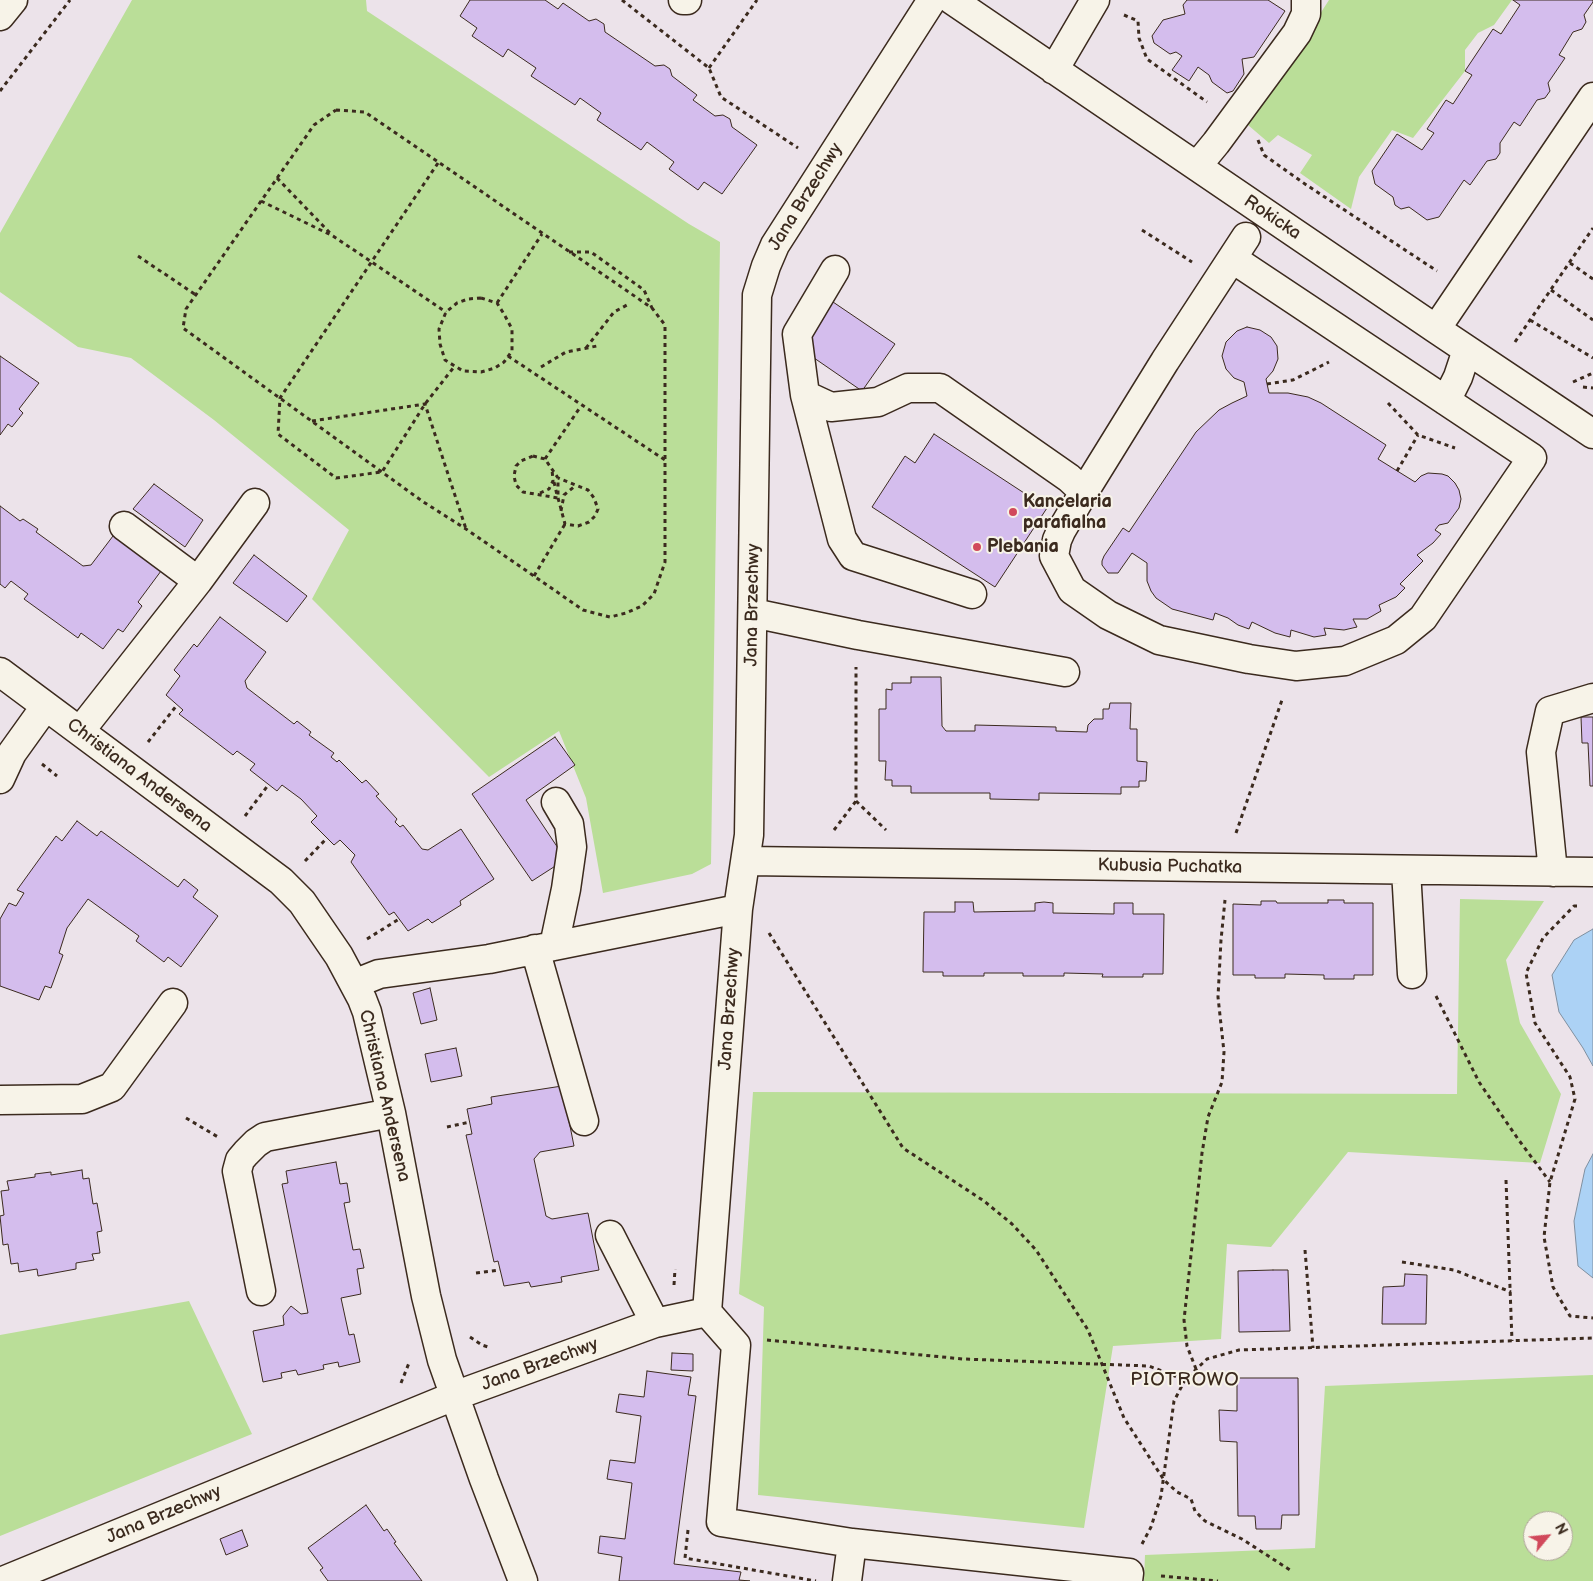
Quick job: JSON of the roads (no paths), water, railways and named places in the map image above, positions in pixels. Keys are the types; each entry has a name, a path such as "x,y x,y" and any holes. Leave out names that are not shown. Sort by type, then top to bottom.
{"street":[{"path":"0,16 14,0"},
{"name":"Jana Brzechwy","path":"3,1581 454,1396 655,1323 707,1312 738,909 747,861 749,835 757,295 775,245 932,0"},
{"name":"Rokicka","path":"952,0 1593,434"},
{"path":"1197,166 1297,34 1306,14 1306,0"},
{"path":"1054,70 1094,1"},
{"path":"1436,329 1593,97"},
{"path":"1233,258 1446,401 1532,458 1423,618 1396,640 1345,661 1296,666 1249,659 1159,640 1108,615 1072,590 1054,556 1061,531 1084,492 1165,360 1233,258"},
{"path":"835,270 797,334 805,395 842,539 853,556 972,594"},
{"path":"1446,401 1458,377 1467,350"},
{"path":"805,395 831,407 878,402 908,388 940,388 1069,478 1084,492"},
{"path":"80,731 198,580 255,503"},
{"path":"124,526 198,580"},
{"path":"752,613 858,636 1066,672"},
{"name":"Christiana Andersena","path":"0,672 281,881 302,902 339,956 367,1012 391,1113 426,1296 442,1360 523,1581"},
{"path":"1553,872 1541,752 1550,711 1593,698"},
{"path":"0,779 12,753 45,707"},
{"path":"556,802 568,824 572,847 566,890 545,948 584,1121"},
{"name":"Kubusia Puchatka","path":"747,861 1593,872"},
{"path":"1406,870 1412,974"},
{"path":"354,984 379,974 488,959 738,909"},
{"path":"0,1100 82,1099 112,1087 173,1003"},
{"path":"261,1291 236,1171 240,1160 265,1137 391,1113"},
{"path":"610,1235 655,1323"},
{"path":"707,1312 736,1345 721,1522 852,1543 1129,1577"},
{"path":"847,1581 852,1543"}],"water":[{"path":"1593,929 1593,1066 1559,1012 1552,975 1574,940"},
{"path":"1593,1154 1593,1278 1578,1266 1574,1221 1585,1169"}],"place":[{"name":"Kancelaria parafialna","path":"1013,512"},
{"name":"Plebania","path":"977,547"}],"district":[{"name":"PIOTROWO","path":"1185,1380"}]}
